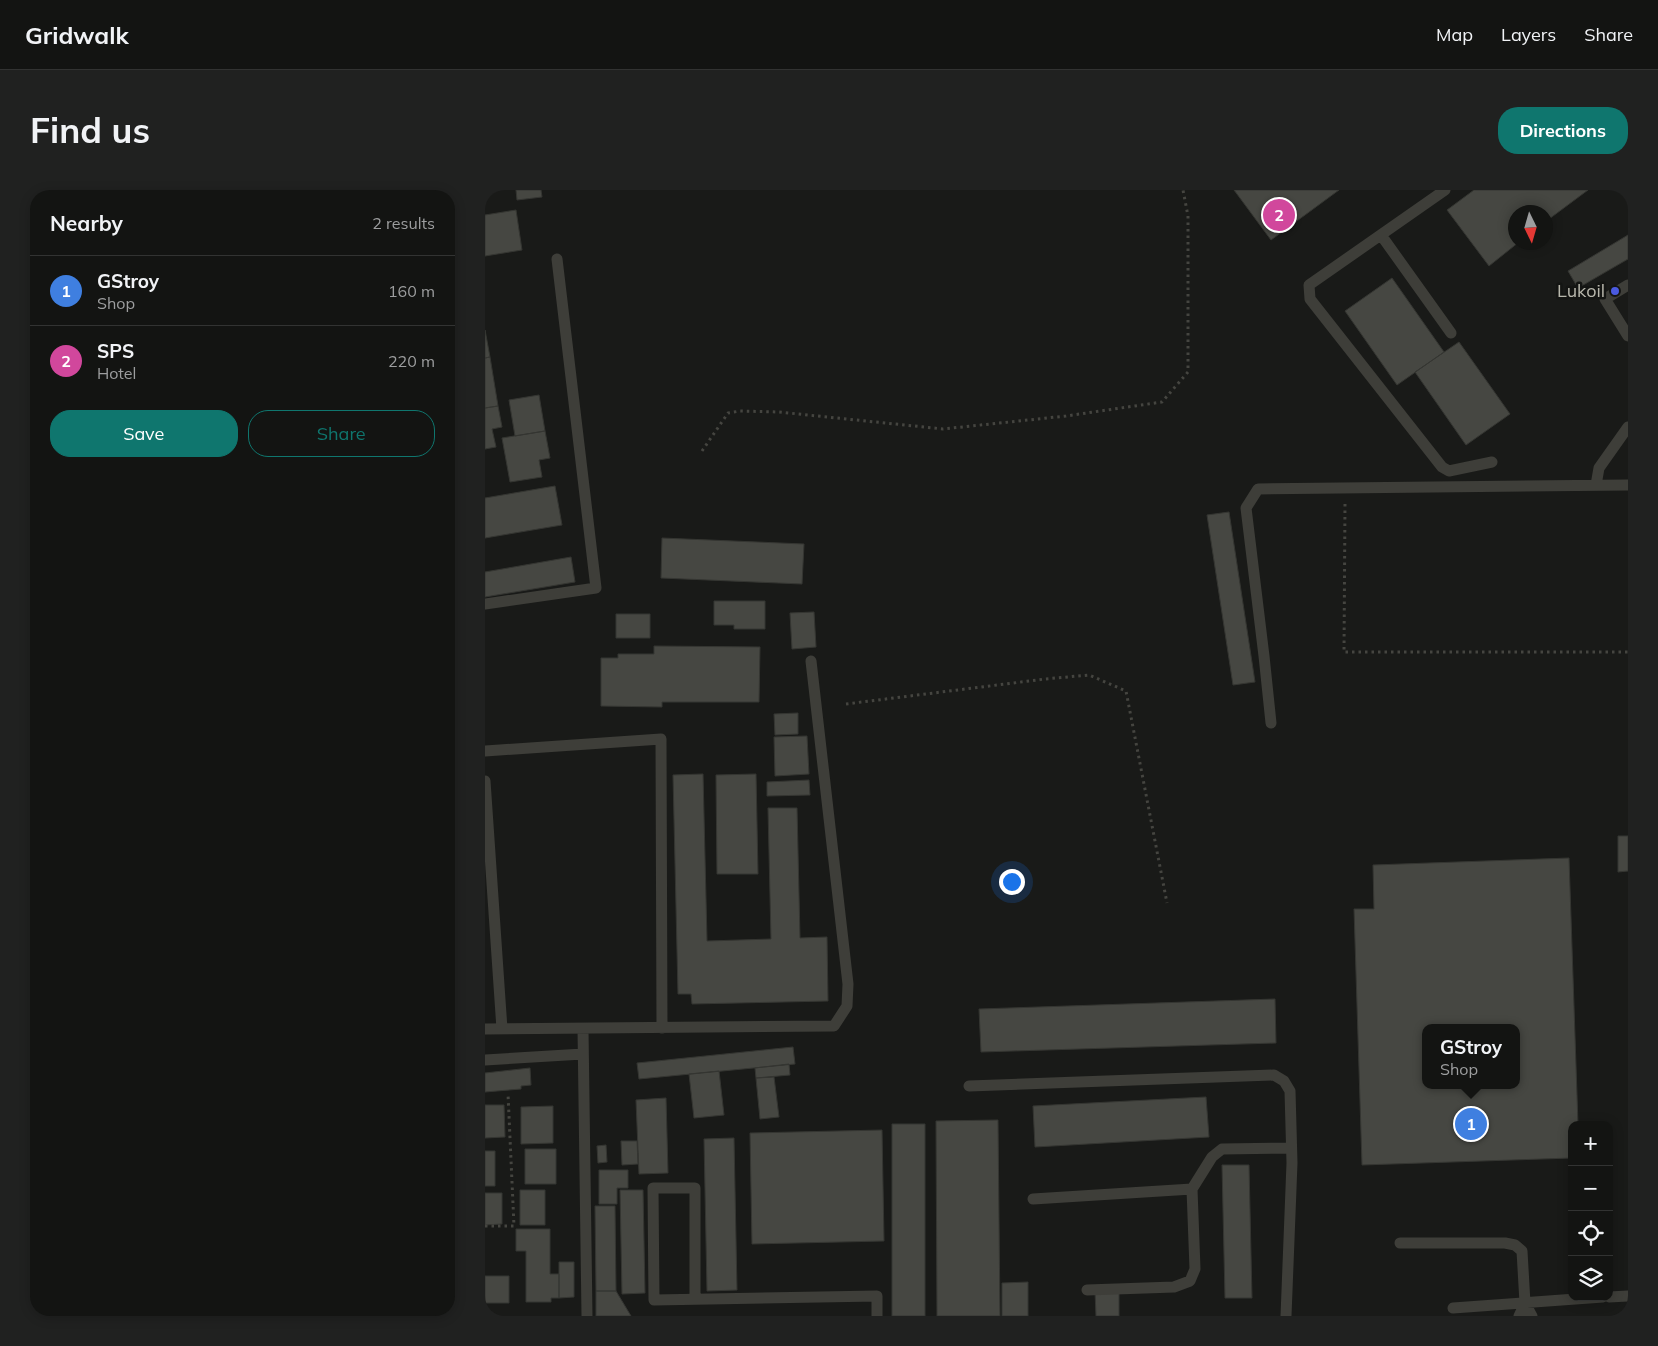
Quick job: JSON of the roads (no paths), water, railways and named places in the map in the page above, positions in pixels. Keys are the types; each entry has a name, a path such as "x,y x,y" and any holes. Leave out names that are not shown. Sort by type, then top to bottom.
{"lane":[{"path":"1445,190 1309,285 1310,299 1445,470 1449,471 1492,462"},
{"path":"1381,235 1451,333"},
{"path":"485,604 596,588 557,259"},
{"path":"1628,285 1605,299 1628,336"},
{"path":"1596,485 1599,468 1628,427"},
{"path":"1271,724 1246,508 1258,489 1628,485"},
{"path":"485,1029 834,1026 847,1006 848,984 811,661"},
{"path":"485,751 661,739 662,1028"},
{"path":"485,781 502,1029"},
{"path":"583,1029 587,1316"},
{"path":"485,1060 583,1054"},
{"path":"969,1086 1274,1075 1284,1081 1289,1091 1291,1148 1286,1316"},
{"path":"1087,1290 1174,1287 1190,1281 1195,1269 1192,1189 1212,1157 1221,1150 1291,1148"},
{"path":"695,1299 695,1188 653,1188 654,1300 877,1296 877,1316"},
{"path":"1033,1199 1192,1189"},
{"path":"1400,1243 1505,1243 1515,1245 1522,1251 1525,1302 1532,1316"},
{"path":"1613,1297 1628,1296"},
{"path":"1453,1308 1568,1299"},
{"path":"1519,1316 1525,1302"}],"place":[{"name":"SPS","path":"1279,215"},
{"name":"Lukoil","path":"1615,291"},
{"name":"GStroy","path":"1471,1124"}]}
